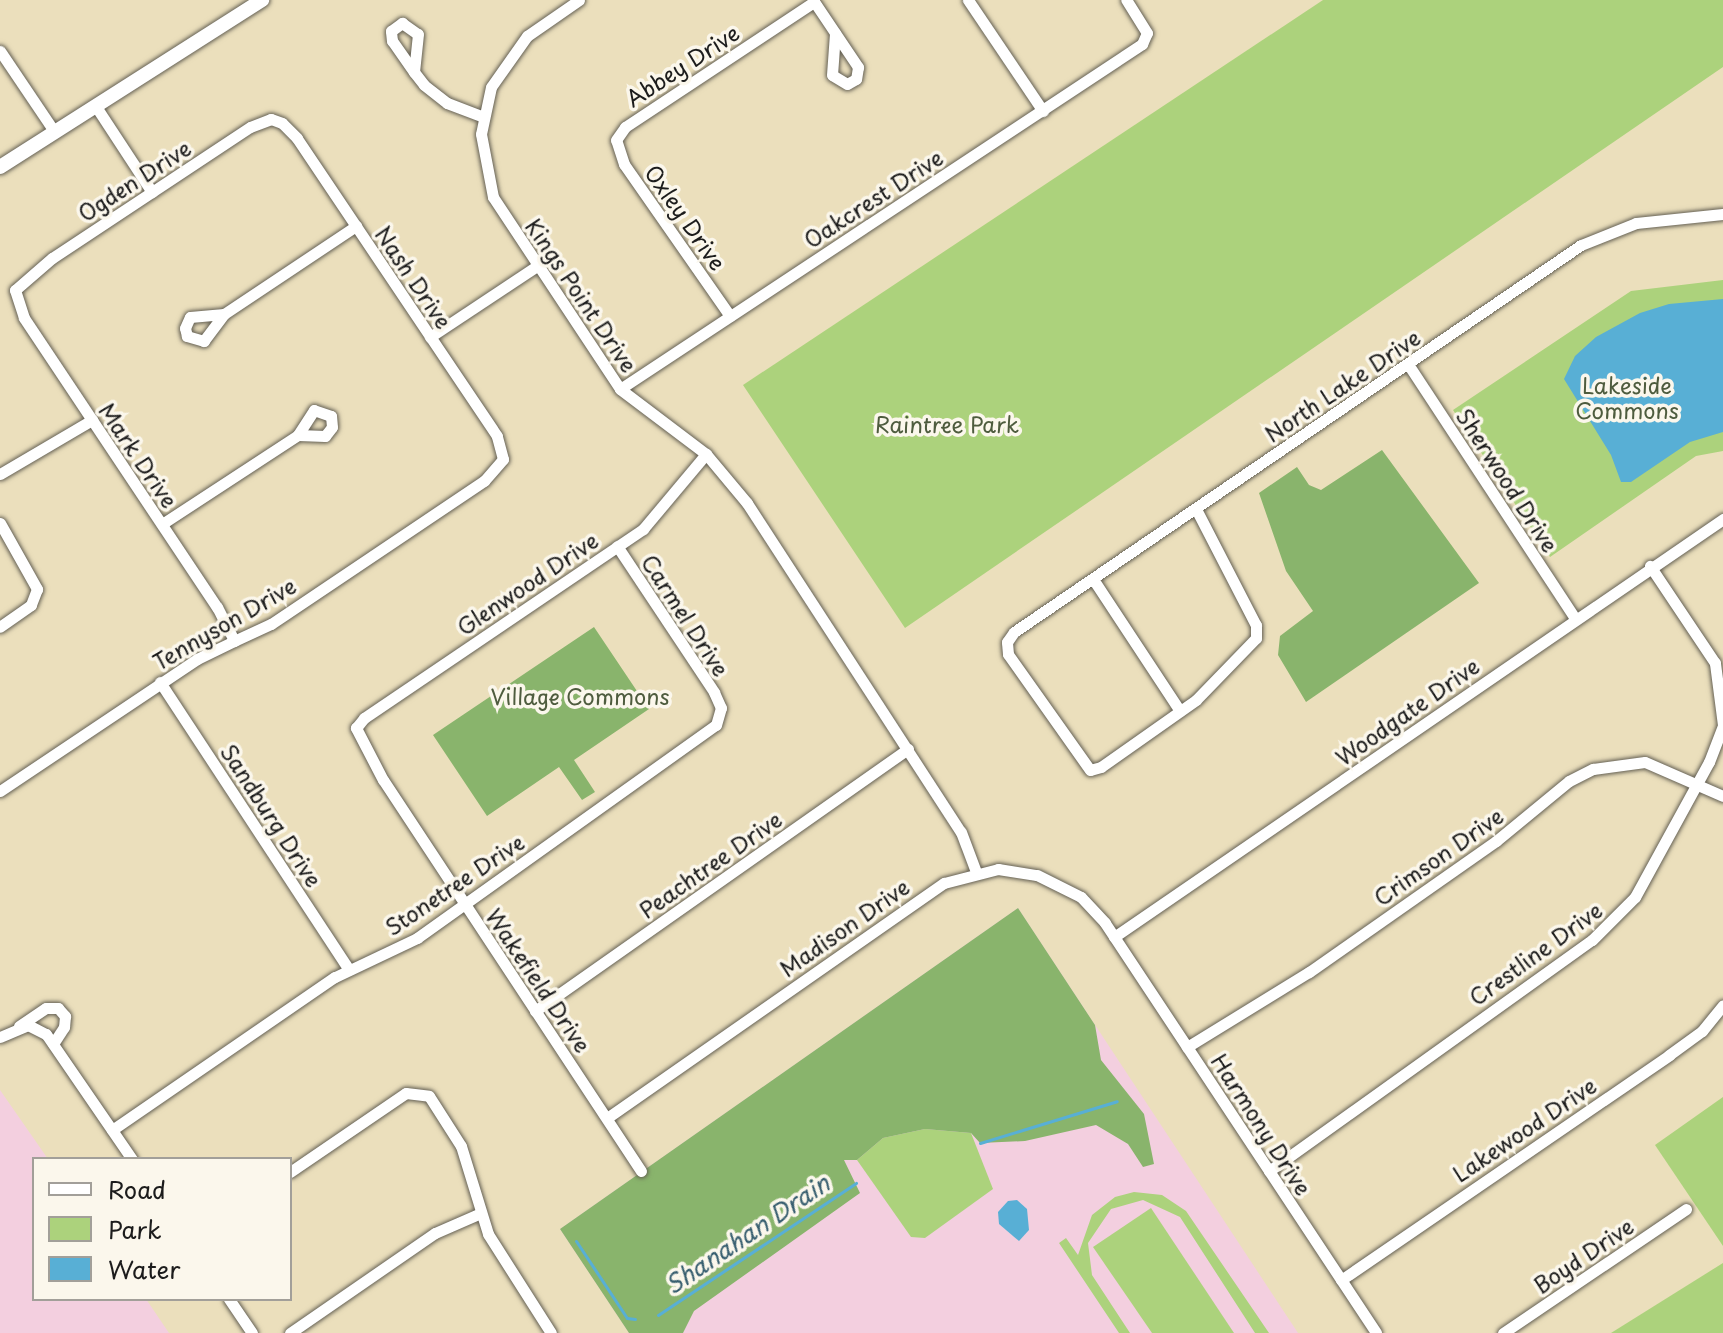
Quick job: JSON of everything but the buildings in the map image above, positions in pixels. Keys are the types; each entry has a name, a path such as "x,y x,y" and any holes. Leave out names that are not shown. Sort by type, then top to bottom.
{"main road":[{"path":"0,167 262,0"}],"street":[{"name":"Kings Point Drive","path":"579,0 536,28 511,53 491,87 483,117 488,182 537,266 620,389 706,454 747,503 965,837 976,872"},
{"path":"968,0 1043,111"},
{"name":"Oakcrest Drive","path":"620,389 1043,111 1146,39 1126,0"},
{"path":"813,1 835,33"},
{"name":"Abbey Drive","path":"616,140 633,121 813,1"},
{"path":"0,51 54,131"},
{"path":"414,72 447,103 483,117"},
{"path":"95,105 152,192"},
{"name":"Ogden Drive","path":"15,290 25,276 257,122 282,123"},
{"name":"Nash Drive","path":"282,123 356,226 497,436 503,459"},
{"name":"Oxley Drive","path":"616,140 624,164 730,316"},
{"name":"North Lake Drive","path":"1180,711 1090,770 1008,654 1007,642 1093,579 1594,237 1646,221 1723,214"},
{"path":"224,314 356,226"},
{"path":"430,337 537,266"},
{"name":"Mark Drive","path":"15,290 20,311 162,524 234,641"},
{"name":"Sherwood Drive","path":"1408,364 1575,618"},
{"path":"0,474 92,420"},
{"path":"162,524 298,435"},
{"name":"Glenwood Drive","path":"356,728 364,718 617,546 662,511 706,454"},
{"name":"Tennyson Drive","path":"0,791 160,682 271,624 484,481 503,459"},
{"path":"1093,579 1180,711 1256,638 1256,625 1196,509"},
{"name":"Woodgate Drive","path":"1114,937 1650,566 1723,519"},
{"path":"0,523 37,589 31,605 0,627"},
{"name":"Carmel Drive","path":"617,546 721,708"},
{"name":"Crestline Drive","path":"1269,1171 1603,932 1635,897 1699,782 1723,725 1721,683 1703,643 1650,566"},
{"name":"Sandburg Drive","path":"160,682 349,970"},
{"name":"Stonetree Drive","path":"112,1130 349,970 409,943 708,734 721,708"},
{"name":"Wakefield Drive","path":"356,728 369,757 641,1171"},
{"name":"Peachtree Drive","path":"535,1011 908,749"},
{"name":"Crimson Drive","path":"1187,1047 1321,963 1496,841 1569,781 1614,763 1645,762 1699,782 1723,796"},
{"name":"Madison Drive","path":"607,1118 926,893 976,872 1020,871 1063,886 1092,908 1114,937"},
{"name":"Harmony Drive","path":"1114,937 1376,1333"},
{"name":"Lakewood Drive","path":"1341,1280 1669,1055 1702,1031 1723,1005"},
{"path":"0,1037 46,1008 58,1008 65,1016 64,1027 53,1044"},
{"path":"19,1026 37,1028 53,1044 131,1157"},
{"path":"292,1171 398,1097 417,1091 435,1103 455,1132 496,1250 546,1331"},
{"name":"Boyd Drive","path":"1511,1331 1686,1209"},
{"path":"290,1333 435,1233 481,1213"},
{"path":"230,1301 252,1333"}],"shaded area":[{"path":"1018,908 1298,1333 629,1333 560,1229"},
{"path":"0,1090 47,1157 32,1157 32,1301 147,1301 169,1333 0,1333"}],"green space":[{"name":"Raintree Park","path":"1323,0 1723,0 1723,67 905,628 743,385"},
{"name":"Lakeside Commons","path":"1723,280 1723,451 1696,456 1550,557 1453,410 1631,291"},
{"path":"1382,450 1479,583 1306,702 1278,655 1280,636 1313,611 1286,571 1259,493 1297,467 1309,485 1321,490"},
{"name":"Village Commons","path":"594,627 649,709 574,760 595,792 582,800 559,767 487,816 433,735"},
{"path":"1018,908 1095,1025 1101,1060 1144,1114 1154,1164 1143,1167 1128,1144 1096,1125 1025,1141 980,1143 971,1133 925,1129 883,1138 857,1160 844,1160 860,1193 694,1311 683,1333 629,1333 560,1229"},
{"path":"1723,1097 1723,1246 1655,1145"},
{"path":"925,1129 971,1133 993,1189 925,1238 911,1237 857,1160 883,1138"},
{"path":"1134,1192 1162,1195 1186,1211 1269,1333 1255,1333 1180,1217 1143,1200 1111,1209 1088,1243 1092,1275 1130,1333 1119,1333 1059,1243 1066,1238 1078,1255 1092,1215 1115,1197"},
{"path":"1151,1208 1234,1333 1152,1333 1093,1247"},
{"path":"1723,1263 1723,1333 1611,1333"}],"water":[{"path":"1723,299 1723,432 1690,442 1631,482 1621,482 1611,455 1564,379 1575,356 1596,337 1640,313 1669,304"},
{"path":"1017,1200 1027,1209 1029,1230 1019,1241 999,1224 998,1212 1008,1201"}],"waterway":[{"name":"Shanahan Drain","path":"980,1143 1117,1101"},
{"name":"Shanahan Drain","path":"658,1315 856,1183"},
{"name":"Shanahan Drain","path":"576,1241 627,1318 635,1319"}]}
